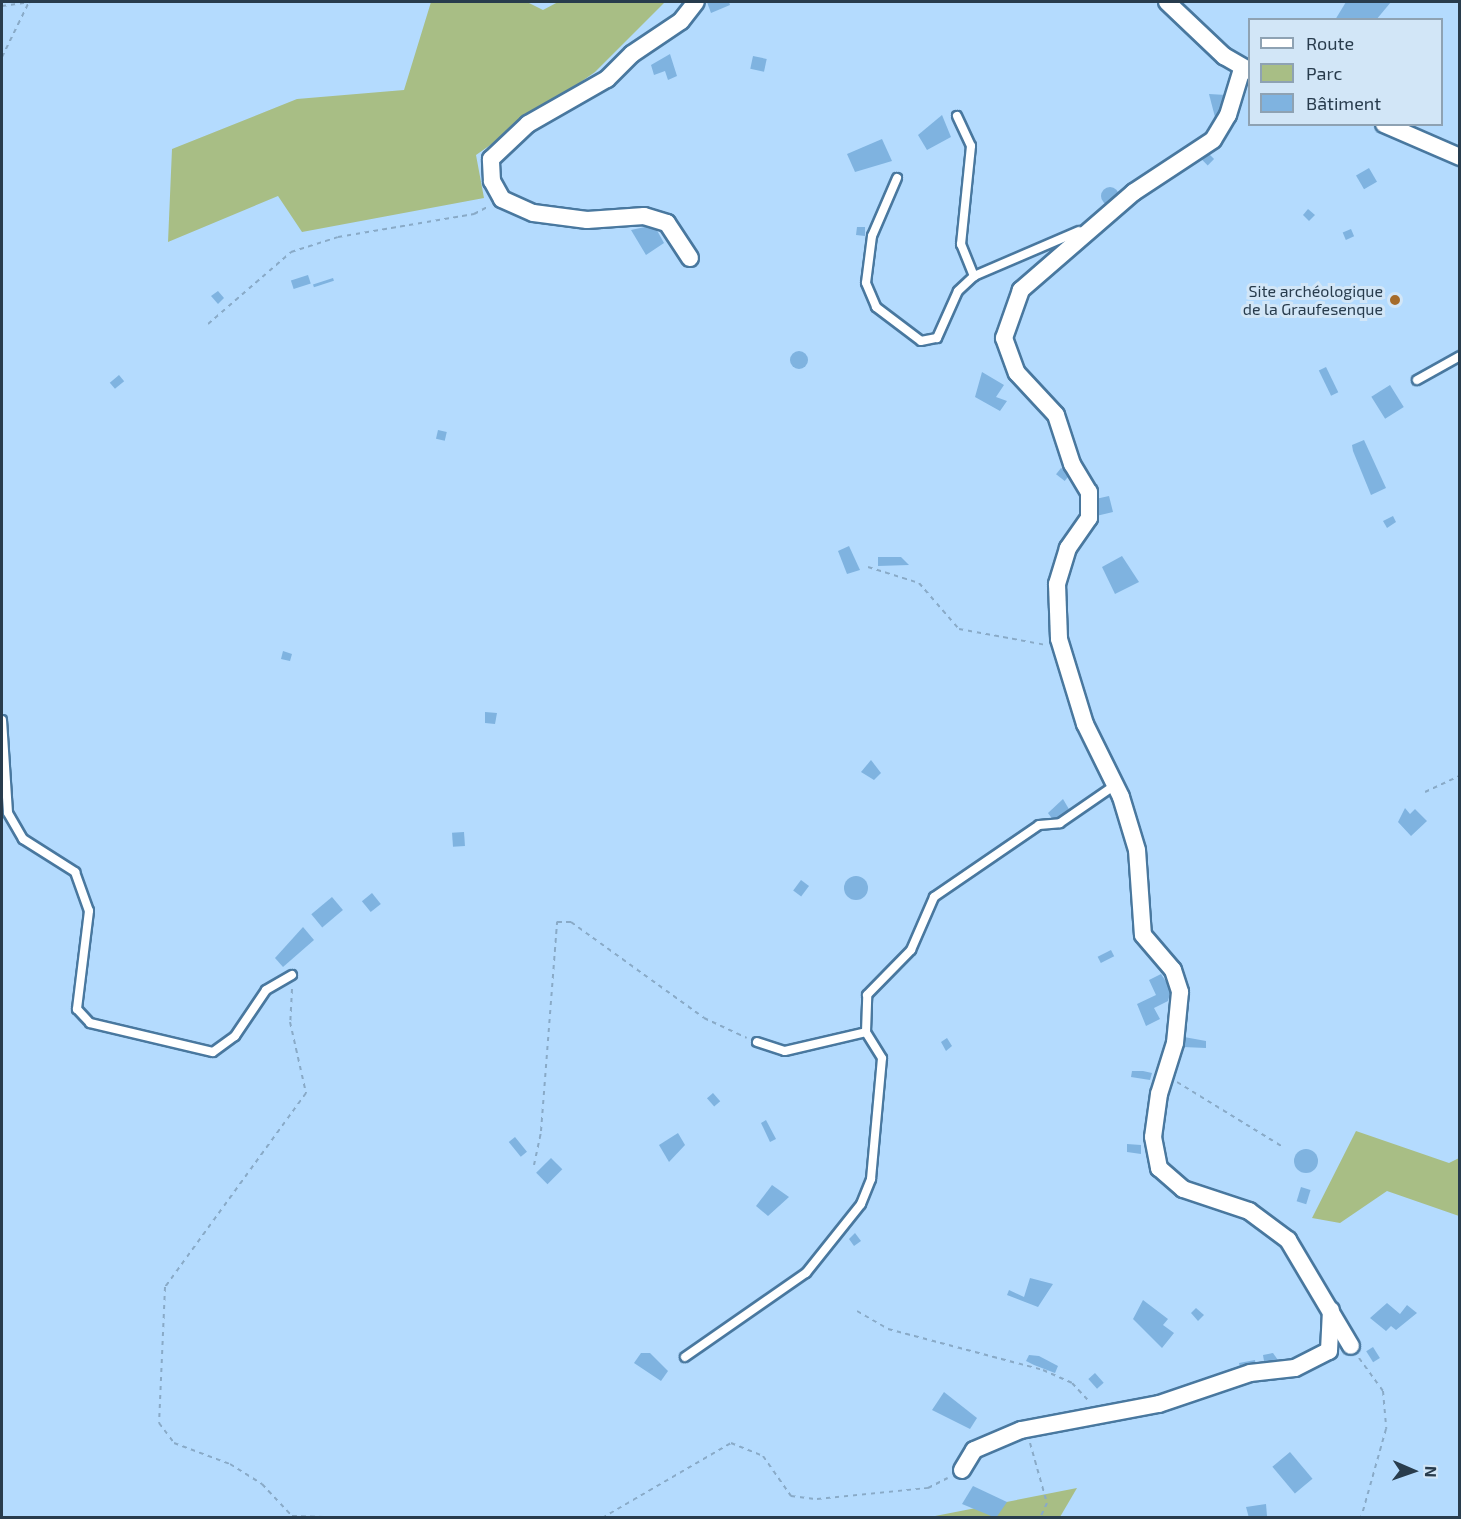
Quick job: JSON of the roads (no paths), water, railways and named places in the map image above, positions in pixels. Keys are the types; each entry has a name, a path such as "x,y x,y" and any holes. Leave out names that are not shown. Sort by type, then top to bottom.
{"street":[{"path":"690,258 667,224 651,219 577,219 533,213 502,199 492,181 491,159 528,124 607,79 632,54 681,21 696,2"},
{"path":"1167,2 1246,70 1228,115 1213,140 1104,218 1021,290 1004,338 1017,373 1056,415 1072,464 1089,492 1089,518 1068,548 1057,584 1061,647 1085,723 1115,785 1137,850 1143,935 1173,970 1180,992 1175,1043 1165,1075 1153,1137 1159,1168 1183,1189 1249,1211 1288,1240 1351,1346"},
{"path":"1389,126 1460,156"},
{"path":"962,1470 974,1450 1025,1429 1098,1418 1250,1372 1295,1368 1329,1351 1331,1310"}],"lane":[{"path":"957,116 971,146 961,244 974,276"},
{"path":"897,178 872,236 866,283 876,308 921,341 936,338 958,291 974,276 1104,218"},
{"path":"1417,380 1460,356"},
{"path":"2,720 8,813 23,839 75,872 89,911 77,1009 90,1023 213,1052 235,1036 266,990 292,975"},
{"path":"684,1358 806,1273 861,1204 871,1179 882,1058 866,1032 867,995 911,950 934,897 1039,825 1060,823 1115,785"},
{"path":"757,1042 785,1051 866,1032"}],"place":[{"name":"Site archéologique de la Graufesenque","path":"1395,300"}]}
